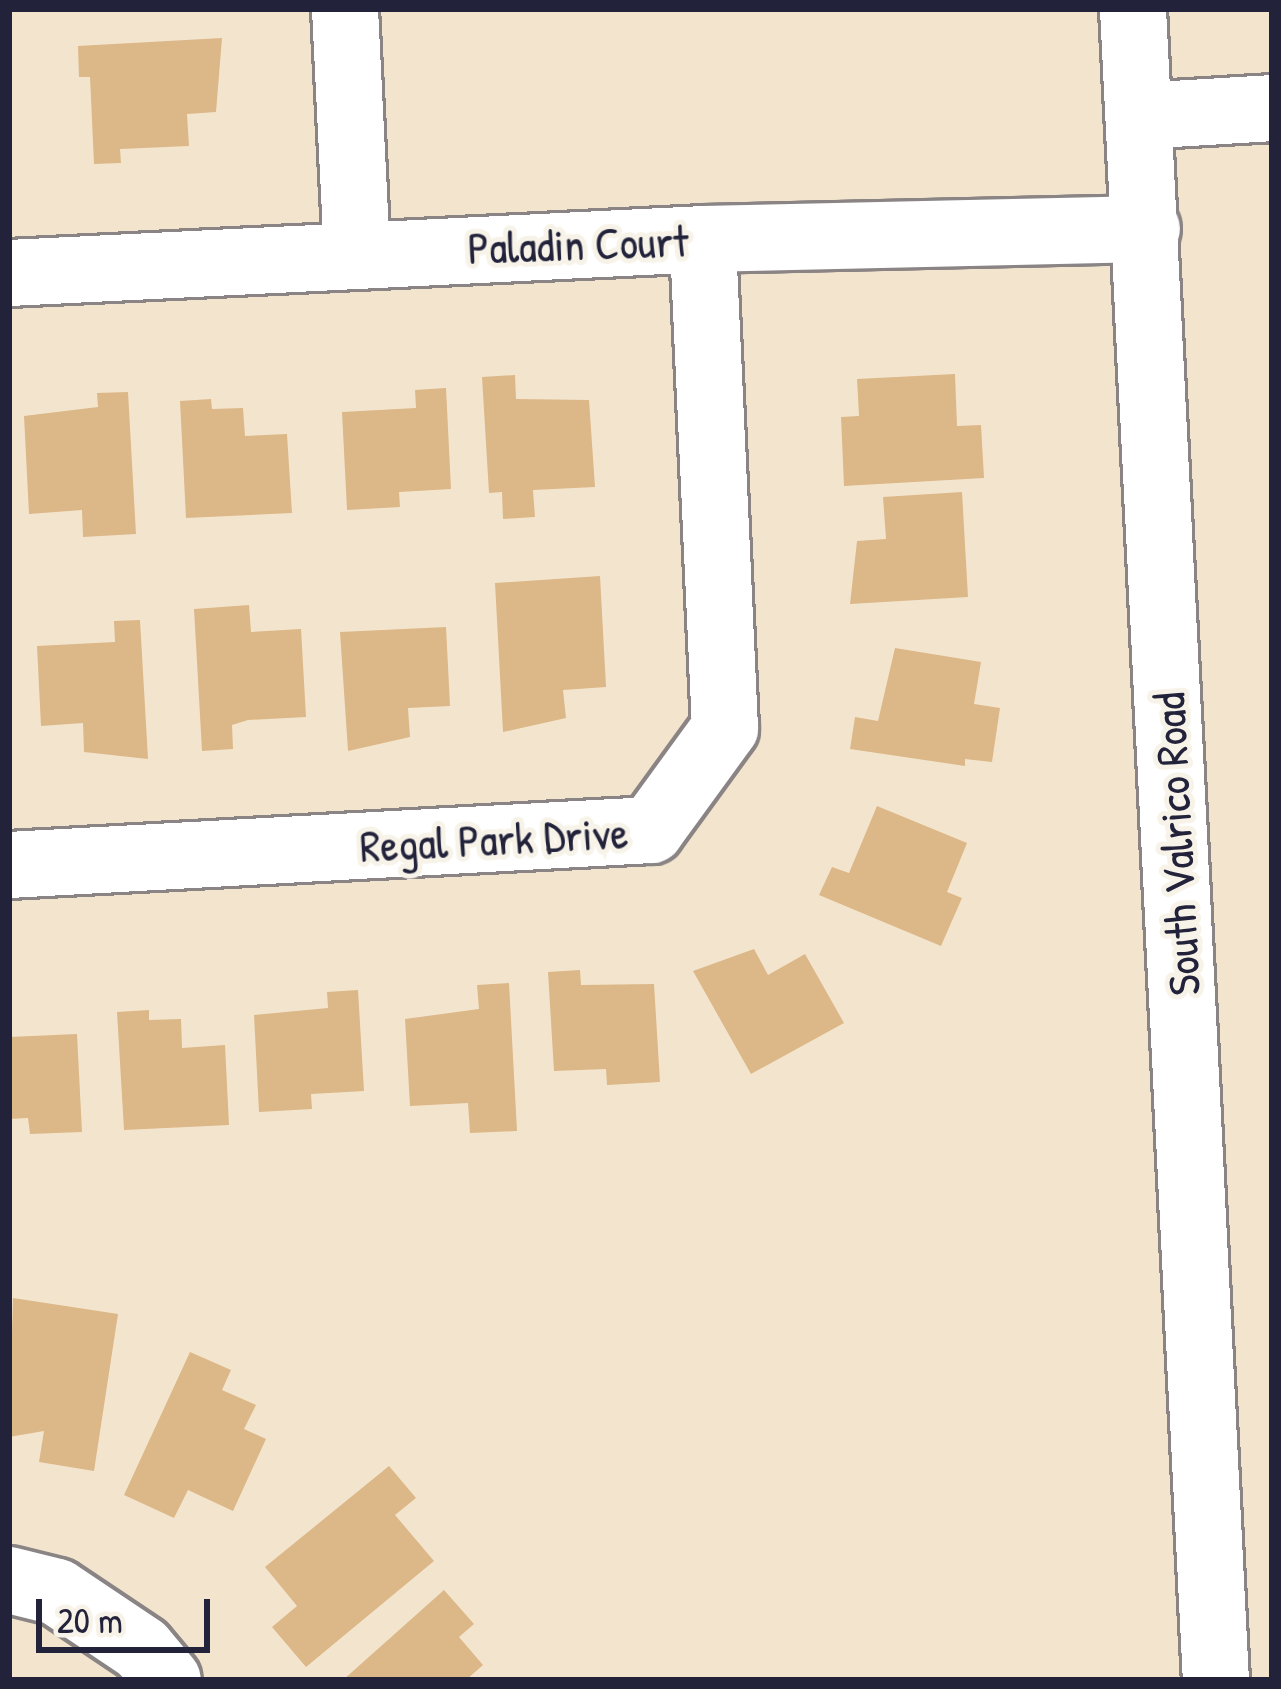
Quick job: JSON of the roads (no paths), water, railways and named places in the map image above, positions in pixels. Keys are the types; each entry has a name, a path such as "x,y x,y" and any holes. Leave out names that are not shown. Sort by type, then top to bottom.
{"street":[{"path":"345,9 357,253"},
{"name":"South Valrico Road","path":"1133,9 1216,1680"},
{"path":"1139,116 1272,108"},
{"name":"Paladin Court","path":"9,273 703,239 1147,229"},
{"name":"Regal Park Drive","path":"9,865 651,830 725,728 703,239"},
{"path":"9,1580 57,1592 142,1649 168,1680"}]}
